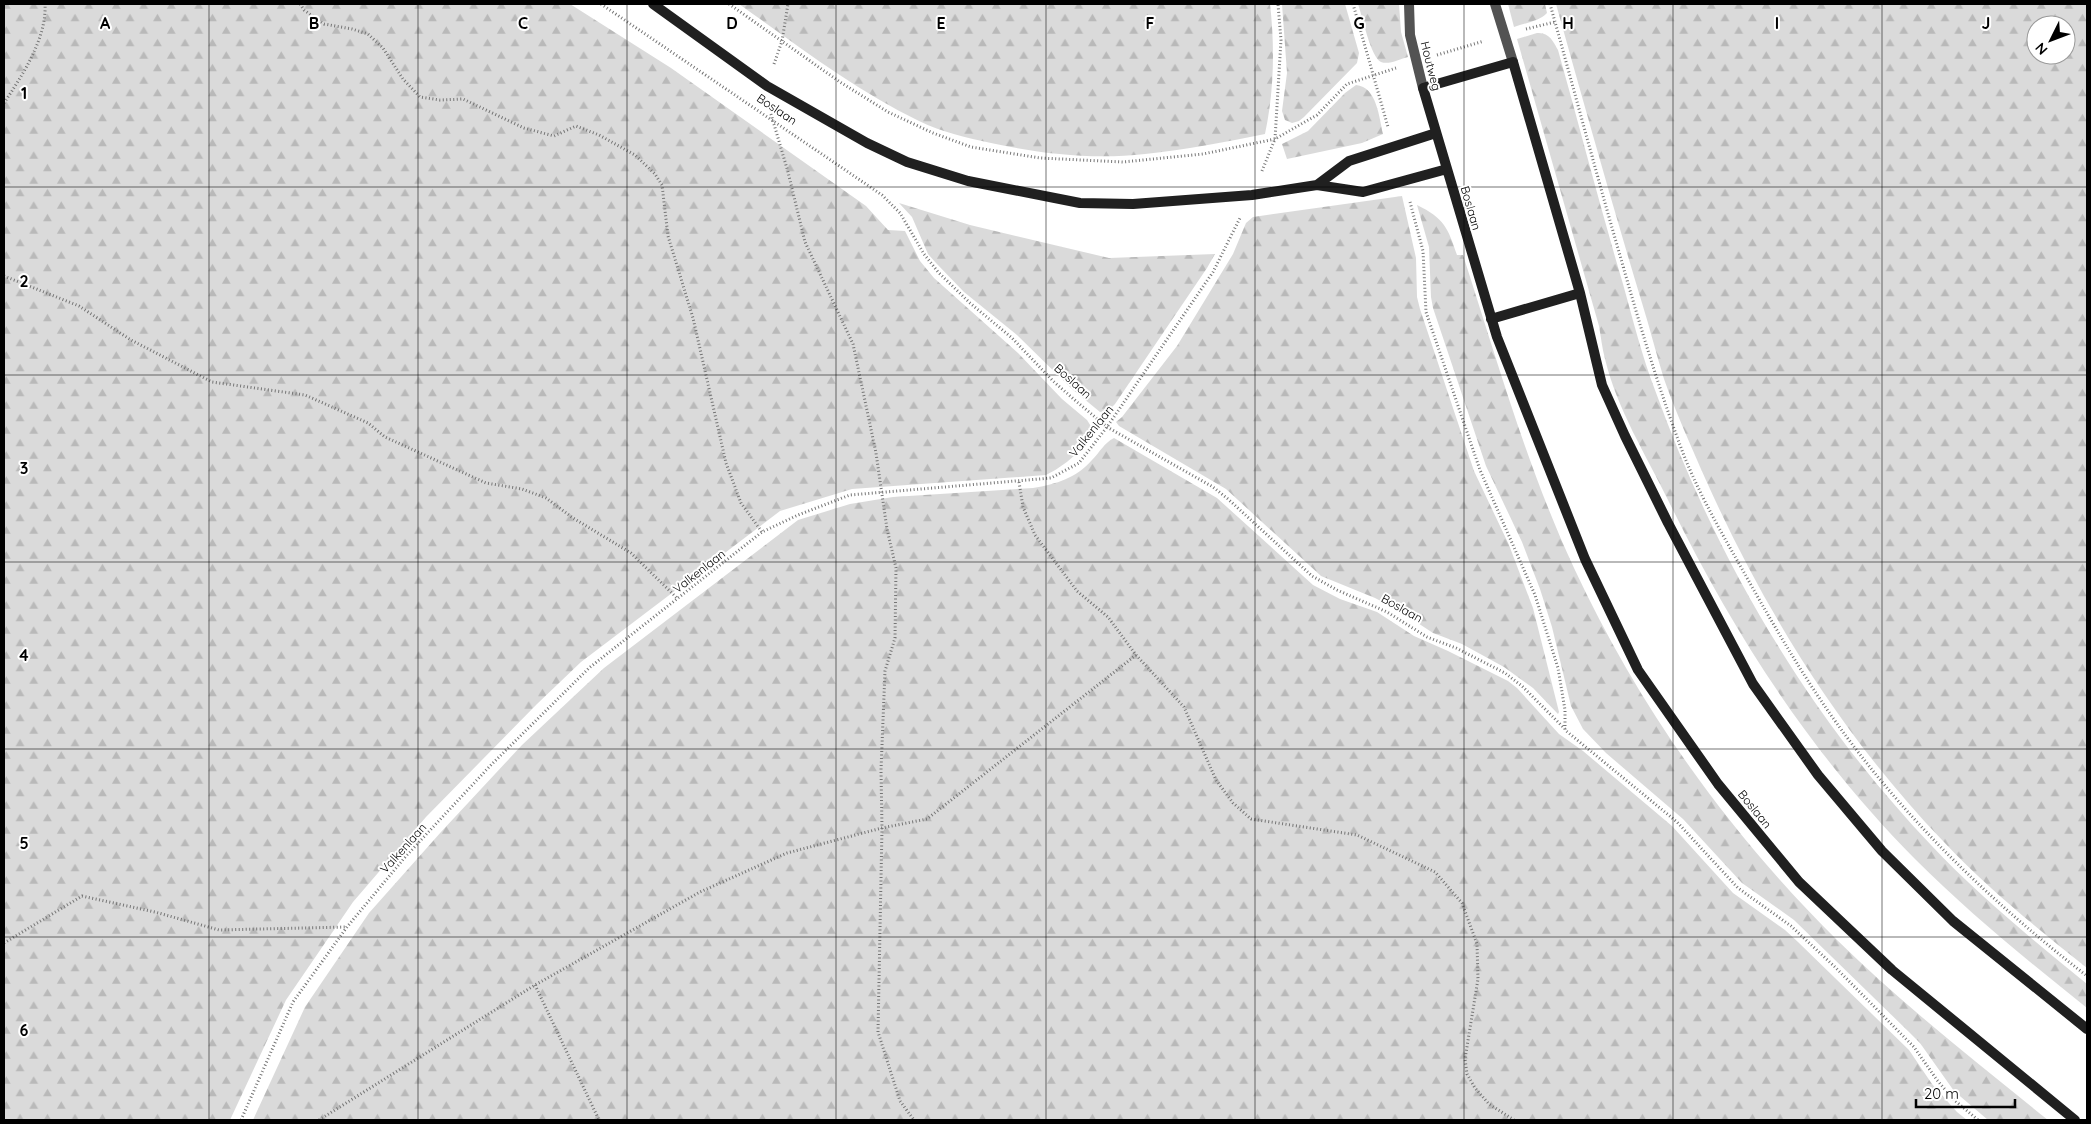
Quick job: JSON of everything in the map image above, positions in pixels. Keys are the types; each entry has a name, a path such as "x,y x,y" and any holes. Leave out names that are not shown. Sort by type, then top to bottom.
{"main road":[{"name":"Boslaan","path":"653,4 767,86 867,143 907,162 968,181 1080,203 1133,204 1252,195 1317,185 1363,192 1447,169"},
{"path":"1423,88 1513,62 1580,293 1602,385 1668,523 1753,684 1818,775 1882,851 1953,921 2087,1029"},
{"name":"Houtweg","path":"1423,88 1436,133"},
{"name":"Boslaan","path":"1317,185 1349,161 1436,133 1491,319 1585,558 1638,670 1718,784 1799,882 1892,970 2075,1120"},
{"path":"1491,319 1580,293"}],"street":[{"name":"Houtweg","path":"1409,4 1410,35 1423,88"},
{"path":"1495,4 1513,62"}],"path":[{"path":"4,103 26,69 40,36 45,4"},
{"path":"300,4 304,10 324,24 352,28 368,34 383,48 403,79 420,97 440,100 463,99 524,128 554,136 576,126 599,135 635,155 655,174 662,185 668,236 693,318 726,463 741,503 762,532"},
{"name":"Boslaan","path":"600,4 882,195 900,212 924,254 938,272 970,303 1012,338 1053,381 1107,427 1213,488 1228,499 1312,576 1337,590 1387,612 1427,637 1456,648 1505,673 1522,686 1565,730"},
{"path":"729,4 840,82 888,112 933,133 971,147 1040,158 1123,162 1203,154 1274,139 1317,115 1347,84 1417,61 1555,22"},
{"path":"788,4 782,42 767,86 772,122 788,172 805,242 853,344 876,453 881,492 896,568 895,638 885,671 881,770 882,828 878,1032 900,1101 914,1120"},
{"name":"Valkenlaan","path":"241,1120 293,1002 347,927 419,842 490,766 582,675 762,532 791,518 850,495 1051,478 1079,463 1107,427 1213,272 1252,195 1274,139 1281,40 1278,4"},
{"path":"1353,4 1394,147"},
{"path":"1550,4 1646,345 1684,455 1710,513 1817,696 1852,745 1933,838 1972,879 2031,933 2087,976"},
{"path":"4,276 79,306 131,340 212,382 305,395 368,423 385,437 486,483 522,490 546,498 573,518 631,553 678,599"},
{"path":"1019,482 1023,507 1035,535 1077,591 1108,617 1136,655 1184,707 1216,780 1233,803 1251,819 1357,836 1435,872 1462,903 1477,944 1478,979 1465,1059 1467,1074 1475,1088 1489,1104 1514,1120"},
{"path":"319,1120 535,985 700,892 787,853 882,828 926,819 1136,655"},
{"path":"4,943 82,896 154,912 219,930 347,927"},
{"path":"535,985 599,1120"}],"green space":[{"path":"4,4 570,4 671,68 866,206 888,230 905,231 920,261 934,278 1018,353 1062,399 1087,420 1092,428 1090,435 1086,443 1074,456 1046,475 852,489 780,511 581,662 426,817 353,902 286,1000 230,1120 4,1120"},
{"path":"739,4 1270,4 1273,69 1265,134 1220,143 1126,156 1048,153 973,139 928,125 895,109 849,81"},
{"path":"1282,4 1345,4 1359,53 1357,63 1304,117 1292,123 1285,120 1282,111 1287,73"},
{"path":"1358,4 1399,4 1401,32 1408,57 1387,63 1377,59 1370,45"},
{"path":"1508,4 1545,4 1547,13 1536,20 1514,27"},
{"path":"1556,4 2087,4 2087,968 2031,923 1977,875 1943,841 1906,801 1872,759 1808,670 1753,576 1728,527 1679,417 1664,379"},
{"path":"1537,33 1548,36 1558,50 1638,338 1650,377 1679,452 1706,513 1736,573 1769,632 1805,688 1844,743 1886,795 1949,864 1987,900 2087,984 2087,1008 1956,898 1877,819 1808,734 1747,645 1720,598 1693,550 1624,414 1610,378 1599,326 1517,39"},
{"path":"1356,85 1369,91 1373,97 1383,134 1362,143 1287,159 1282,144 1308,131 1345,93"},
{"path":"1402,196 1416,258 1417,297 1420,309 1474,471 1509,545 1533,608 1558,714 1533,688 1504,667 1462,644 1433,633 1398,610 1375,598 1321,576 1226,489 1119,426 1116,422 1122,417 1177,346 1233,254 1246,223 1253,217"},
{"path":"899,203 970,225 1109,258 1215,254 1115,404 1109,410 1100,412 1072,389 1017,335 964,292 936,263 928,254 912,217"},
{"path":"1417,205 1439,219 1448,231 1457,255 1463,255 1527,452 1557,530 1599,619 1627,669 1689,765 1759,855 1796,898 1836,939 1913,1010 2048,1120 1988,1120 1954,1091 1920,1043 1794,920 1742,883 1683,819 1606,753 1583,729 1571,706 1552,627 1540,589 1522,542 1486,466 1433,308 1429,247"},
{"path":"1114,438 1217,498 1313,585 1340,599 1377,612 1414,636 1508,681 1517,688 1559,734 1583,751 1672,826 1733,893 1785,930 1798,942 1909,1050 1932,1084 1957,1112 1967,1120 253,1120 305,1007 369,913 522,745 604,668 798,520 850,504 893,497 1033,488 1050,484 1073,476 1092,460 1107,442"}]}
